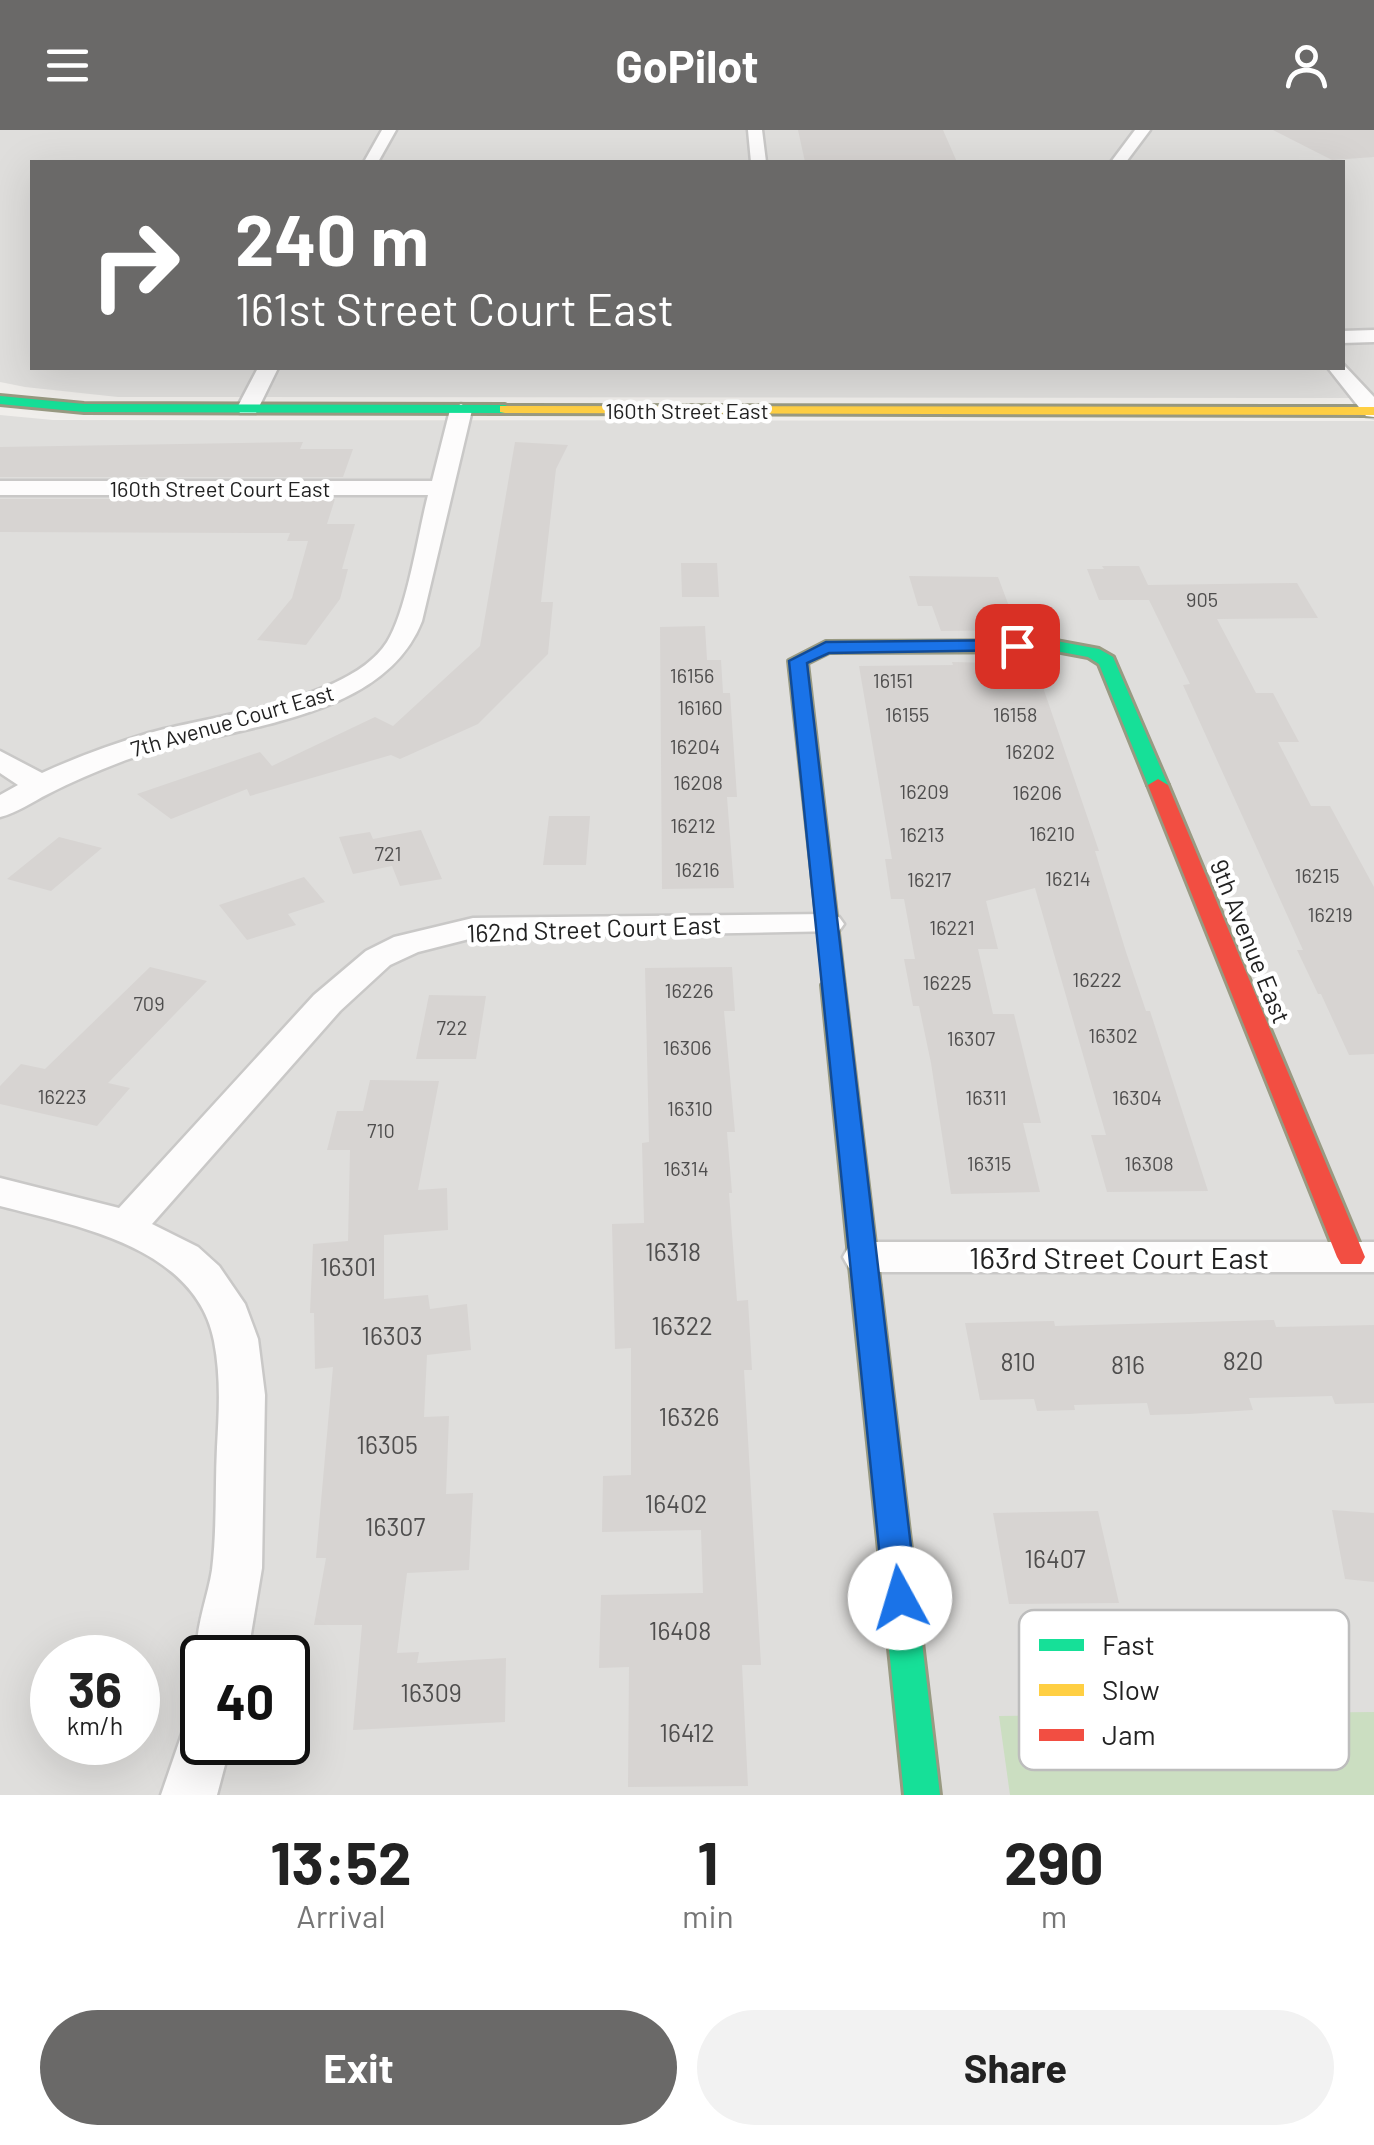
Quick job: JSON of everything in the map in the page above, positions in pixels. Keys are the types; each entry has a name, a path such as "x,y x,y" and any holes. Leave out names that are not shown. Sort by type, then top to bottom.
{"street":[{"path":"372,160 388,130"},
{"path":"755,130 759,160"},
{"path":"1120,160 1143,130"},
{"path":"1345,336 1374,336"},
{"path":"248,408 267,370"},
{"path":"1340,370 1374,411"},
{"name":"160th Street East","path":"0,400 84,408 1374,411"},
{"name":"7th Avenue Court East","path":"0,808 41,786 151,742 335,691 378,665 397,648 408,621 461,410"},
{"name":"160th Street Court East","path":"0,488 440,488"},
{"name":"9th Avenue East","path":"826,924 798,661 808,653 826,648 1056,646 1093,653 1106,661 1362,1257"},
{"path":"0,760 41,786"},
{"path":"826,924 922,1795"},
{"name":"162nd Street Court East","path":"125,1228 327,1003 356,974 406,944 473,928 826,924"},
{"path":"0,1192 103,1218 125,1228 183,1258 204,1277 223,1304 236,1340 242,1395 237,1568 225,1635"},
{"name":"163rd Street Court East","path":"864,1257 1362,1257"},
{"path":"189,1795 197,1765"}],"shaded area":[{"path":"0,130 1374,130 1374,398 118,397 0,382"},
{"path":"0,415 53,420 1374,421 1374,1795 0,1795"}],"green space":[{"path":"1349,1712 1374,1712 1374,1795 1010,1795 999,1716 1019,1716 1019,1770 1349,1770"}],"building":[{"path":"798,130 943,130 956,160 805,160"},
{"path":"1273,130 1374,130 1374,157 1332,160"},
{"path":"303,442 300,449 353,449 343,477 0,477 0,447"},
{"path":"515,442 568,445 556,469 541,602 553,602 548,654 478,724 400,759 391,755 250,796 247,789 171,819 137,794 260,752 272,766 375,717 393,726 480,646"},
{"path":"0,499 335,499 327,524 355,524 342,569 348,569 340,599 306,645 257,640 292,598 308,541 287,541 290,533 0,532"},
{"path":"681,563 717,563 719,597 682,597"},
{"path":"1102,566 1139,566 1148,585 1297,583 1318,618 1217,619 1256,693 1273,693 1299,742 1278,742 1311,806 1330,806 1374,887 1374,1054 1349,1055 1318,994 1297,950 1303,950 1183,685 1190,684 1149,600 1099,600 1087,569 1104,569"},
{"path":"909,576 998,577 1018,630 941,631 932,606 918,606"},
{"path":"705,626 707,660 721,660 723,693 730,693 737,797 727,797 734,888 662,889 660,627"},
{"path":"952,662 1035,664 1099,851 1095,851 1126,952 1146,1011 1150,1011 1208,1191 1107,1192 1091,1135 1106,1135 1035,888 986,901 998,949 978,949 993,1014 1014,1014 1041,1123 1023,1123 1040,1192 951,1194 931,1063 919,1006 913,1006 904,959 915,959 904,899 891,899 885,859 892,859 859,666 953,665"},
{"path":"549,816 590,816 586,865 543,865"},
{"path":"421,830 442,879 400,886 392,866 353,874 339,837 370,832 373,839"},
{"path":"59,837 102,848 51,891 7,879"},
{"path":"304,877 325,902 288,914 296,925 247,940 219,905"},
{"path":"150,967 207,981 108,1083 130,1088 97,1126 0,1104 0,1086 21,1064 45,1069"},
{"path":"732,967 735,1011 724,1011 735,1132 727,1132 729,1193 737,1301 748,1300 752,1370 744,1370 761,1665 742,1665 748,1786 628,1787 629,1667 599,1668 601,1595 703,1593 701,1530 602,1532 603,1476 631,1475 631,1348 615,1349 612,1224 644,1223 642,1143 649,1142 645,968"},
{"path":"429,995 486,996 476,1059 416,1059"},
{"path":"370,1080 439,1081 418,1190 447,1188 448,1230 384,1235 384,1299 428,1295 430,1309 467,1304 471,1350 427,1355 424,1417 449,1416 446,1494 473,1493 469,1570 407,1573 397,1653 419,1652 417,1663 506,1658 505,1722 353,1730 362,1625 314,1625 326,1558 316,1558 333,1367 315,1369 314,1313 310,1313 313,1244 348,1241 350,1150 327,1150 337,1111 363,1111"},
{"path":"1274,1320 1276,1327 1374,1325 1374,1403 1335,1404 1332,1396 1249,1398 1253,1410 1150,1415 1147,1403 1074,1405 1075,1410 1037,1411 1034,1399 980,1400 965,1323 1054,1321 1055,1326"},
{"path":"1332,1510 1374,1513 1374,1582 1345,1579"},
{"path":"1098,1511 1119,1603 1009,1604 993,1513"}],"traffic: fast":[{"path":"0,400 84,408 505,409"},
{"path":"833,985 798,661 826,647 1056,646 1093,653 1107,661 1158,785"},
{"path":"866,1286 922,1795"}],"traffic: slow":[{"path":"505,409 1374,411"}],"traffic: jam":[{"path":"1158,785 1351,1257"},
{"path":"833,985 866,1286"}],"route":[{"path":"900,1598 798,661 808,653 826,648 1017,646"}]}
